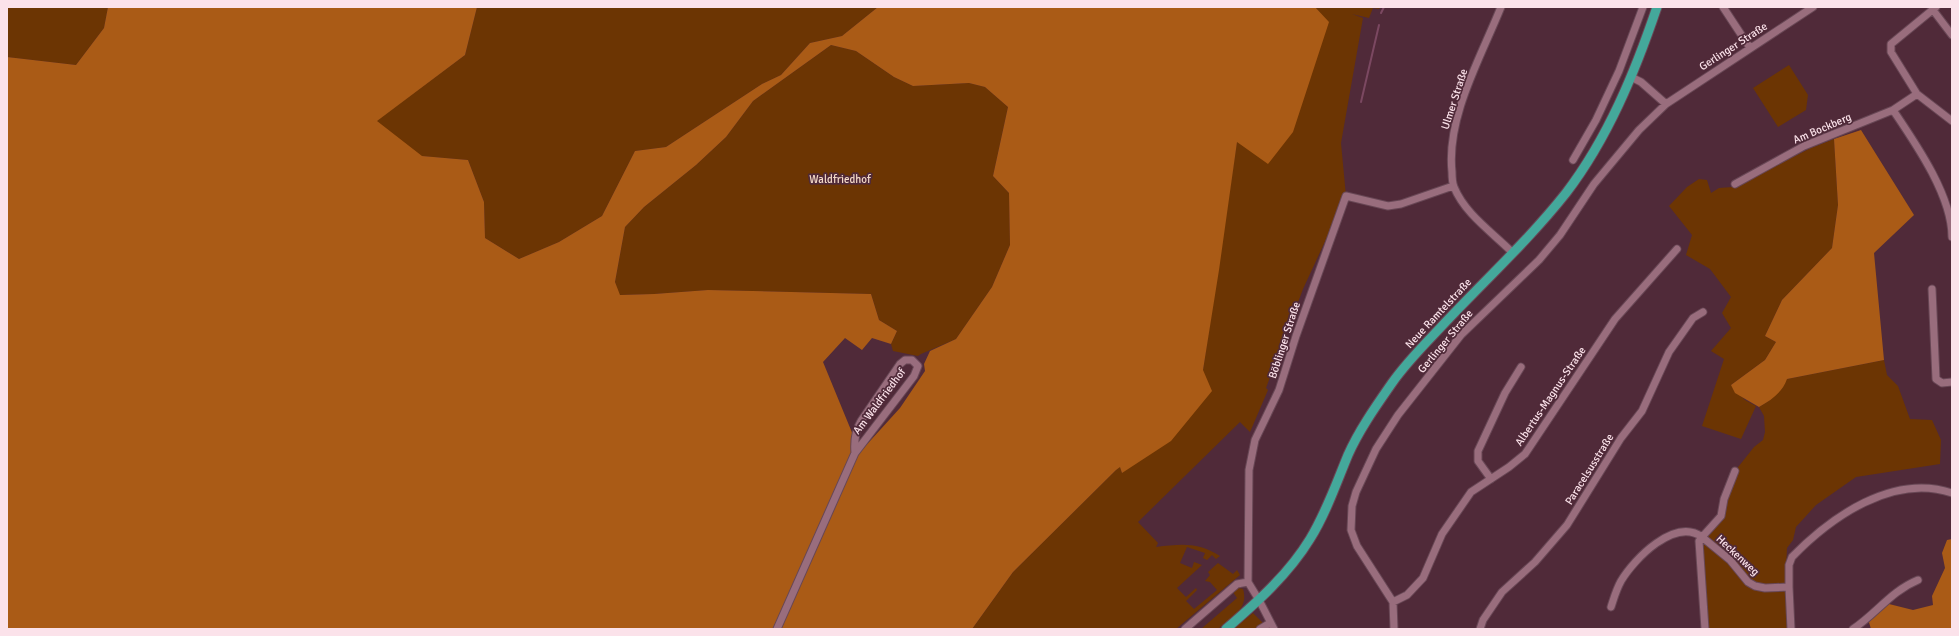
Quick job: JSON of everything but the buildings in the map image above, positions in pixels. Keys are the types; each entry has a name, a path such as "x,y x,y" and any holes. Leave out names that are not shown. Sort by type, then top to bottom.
{"main road":[{"name":"Neue Ramtelstraße","path":"1226,629 1259,600 1289,569 1310,540 1329,504 1349,454 1360,432 1394,380 1418,352 1552,209 1582,171 1607,129 1631,77 1657,7"}],"street":[{"name":"Ulmer Straße","path":"1501,7 1471,79 1454,128 1450,161 1453,186 1462,202 1475,218 1512,252"},
{"path":"1573,160 1596,120 1619,71 1643,7"},
{"path":"1723,7 1750,48"},
{"name":"Gerlinger Straße","path":"1393,602 1357,546 1351,530 1352,506 1356,492 1376,450 1398,415 1461,336 1539,260 1560,235 1594,184 1639,130 1666,104 1813,7"},
{"path":"1952,35 1934,8 1891,44 1891,52 1917,94 1952,121"},
{"path":"1631,77 1641,82 1666,104"},
{"name":"Am Bockberg","path":"1735,184 1804,146 1893,110 1917,94"},
{"path":"1893,110 1930,170 1950,219 1952,237"},
{"name":"Böblinger Straße","path":"1248,582 1249,470 1255,440 1279,390 1296,336 1346,196 1388,206 1401,204 1453,186"},
{"name":"Albertus-Magnus-Straße","path":"1393,602 1407,595 1423,578 1442,534 1472,492 1525,454 1615,319 1677,249"},
{"path":"1932,288 1936,379 1942,382 1952,382"},
{"name":"Paracelsusstraße","path":"1480,629 1483,620 1502,592 1535,562 1567,524 1603,464 1621,438 1642,412 1669,352 1693,318 1703,312"},
{"name":"Am Waldfriedhof","path":"776,629 855,453 914,376 918,366 912,360 905,360 900,364 861,420 854,442 855,453"},
{"path":"1491,479 1478,461 1478,451 1504,393 1521,367"},
{"name":"Heckenweg","path":"1705,629 1699,541 1721,516 1724,499 1735,471"},
{"path":"1791,629 1789,565 1792,557 1836,520 1864,503 1895,490 1932,488 1952,493"},
{"name":"Heckenweg","path":"1611,608 1615,594 1628,570 1662,540 1674,533 1696,533 1730,560 1748,582 1755,586 1765,588 1789,587"},
{"path":"1853,629 1868,620 1895,592 1918,580"},
{"path":"1185,629 1237,584 1248,582 1272,626 1260,629"},
{"path":"1393,602 1394,629"}],"green space":[{"path":"7,7 108,7 104,28 76,65 7,57"},
{"path":"477,7 878,7 842,36 810,43 781,75 762,84 666,147 635,151 602,216 559,242 519,259 485,238 484,202 468,160 421,156 376,121 465,55"},
{"path":"1315,7 1380,7 1379,9 1373,8 1369,18 1352,14 1363,18 1341,143 1346,196 1303,289 1266,388 1268,390 1250,432 1240,422 1138,522 1158,543 1156,547 1189,545 1204,548 1220,556 1216,559 1212,555 1207,560 1203,558 1205,553 1187,547 1180,563 1192,568 1194,562 1202,565 1177,588 1186,597 1196,588 1197,590 1186,601 1194,609 1217,590 1210,582 1205,581 1210,575 1208,572 1218,563 1233,574 1237,570 1240,575 1176,629 972,629 1013,572 1120,466 1122,473 1203,370 1237,141 1328,22"},
{"name":"Waldfriedhof","path":"831,45 856,51 894,77 913,86 969,83 985,87 1008,107 993,176 1009,193 1010,245 992,287 956,339 918,356 893,351 891,344 897,331 879,320 871,294 708,290 619,295 615,282 625,227 644,207 696,165 726,137 753,101"},
{"path":"1789,65 1808,95 1806,110 1778,127 1753,88"},
{"path":"1834,139 1838,205 1832,248 1782,300 1765,336 1776,342 1765,360 1731,385 1745,400 1756,406 1741,439 1702,426 1724,359 1711,351 1731,328 1722,313 1731,297 1710,269 1686,255 1692,235 1669,206 1687,187 1699,179 1707,180 1711,193 1719,188 1733,187 1811,148"},
{"path":"1884,360 1887,375 1898,386 1910,419 1932,420 1941,440 1940,464 1856,477 1816,505 1796,527 1793,540 1787,548 1786,567 1792,629 1705,629 1699,541 1721,516 1735,471 1754,447 1763,440 1765,432 1764,416 1759,407 1770,400 1787,379"},
{"path":"1239,588 1243,589 1244,602 1238,612 1218,629 1201,629 1237,598 1233,592"},
{"path":"1253,613 1263,623 1258,628 1233,629"}],"shaded area":[{"path":"108,7 477,7 465,55 377,121 422,156 468,160 484,202 485,238 519,259 559,242 602,216 635,151 666,147 762,84 781,75 810,43 842,36 878,7 1315,7 1329,22 1293,132 1268,164 1237,142 1203,370 1212,391 1171,441 1122,473 1120,467 1116,470 1013,572 972,629 7,629 7,57 76,65 104,28","holes":["831,45 856,51 894,77 913,86 969,83 985,87 1008,107 993,176 1009,193 1010,245 992,287 956,339 930,351 924,364 925,371 900,408 860,452 823,362 845,338 862,350 872,338 891,344 897,331 879,320 871,294 708,290 620,295 615,282 625,227 644,207 696,165 726,137 753,101"]},
{"path":"1861,130 1914,215 1874,253 1884,360 1787,379 1779,392 1772,399 1759,407 1735,393 1731,385 1765,360 1776,342 1765,336 1782,300 1832,248 1838,205 1834,139"},
{"path":"1952,539 1952,629 1871,629 1868,619 1885,603 1913,610 1933,605 1932,596 1945,568 1942,553 1947,540"}],"waterway":[{"path":"1381,13 1384,7"},
{"path":"1361,102 1379,25"}]}
